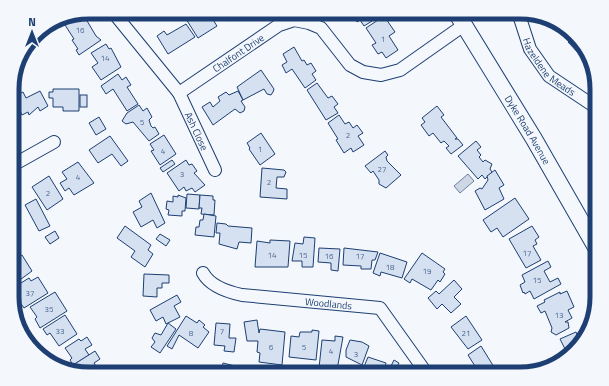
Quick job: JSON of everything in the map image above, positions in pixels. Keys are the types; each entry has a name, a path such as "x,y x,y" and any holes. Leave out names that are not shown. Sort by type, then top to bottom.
{"street":[{"path":"119,19 179,93"},
{"name":"Chalfont Drive","path":"179,93 279,25 294,20 309,23 321,28 350,65 363,72 381,75 400,70 460,19"},
{"name":"Dyke Road Avenue","path":"460,19 534,139 590,237"},
{"name":"Hazeldene Meads","path":"520,19 530,49 549,76 590,103"},
{"name":"Ash Close","path":"179,93 215,170"},
{"path":"19,162 54,142"},
{"name":"Woodlands","path":"203,273 207,280 229,292 242,295 380,308 422,367"}],"shaded area":[{"path":"468,174 474,181 460,193 454,186"}],"building":[{"path":"86,19 96,36 101,40 79,55 76,50 78,49 72,40 74,39 65,25 69,22"},
{"path":"186,19 212,19 217,26 198,38"},
{"path":"355,19 375,19 364,26 360,20 357,22"},
{"path":"380,19 386,19 395,32 389,36 398,50 386,58 382,52 378,54 372,45 376,43 366,28"},
{"path":"186,24 195,37 168,54 157,36 164,31 167,35"},
{"path":"564,36 570,39 576,46 582,57 568,42 569,41"},
{"path":"106,44 109,49 111,48 121,67 101,80 92,67 98,63 91,53"},
{"path":"294,47 302,61 304,60 307,65 311,63 316,71 312,74 316,80 305,88 292,69 286,73 282,65 287,62 283,54"},
{"path":"261,70 274,89 273,92 271,95 267,94 264,89 243,100 237,87"},
{"path":"118,74 122,80 126,77 131,85 127,87 138,104 127,111 113,89 106,94 101,86"},
{"path":"317,83 328,98 332,96 338,104 334,107 338,113 326,120 307,90"},
{"path":"53,89 79,89 79,111 63,111 63,107 53,107 53,98 49,98 49,92 53,92"},
{"path":"40,91 48,106 40,111 38,107 29,115 28,112 22,115 19,109 19,94 23,92 26,98"},
{"path":"238,91 243,100 241,101 245,107 244,111 240,113 235,109 213,125 202,107 210,102 213,107 220,101 218,97 226,92 229,95"},
{"path":"80,95 87,95 87,107 80,107"},
{"path":"139,105 143,111 147,108 152,117 149,120 151,126 153,128 155,127 159,134 149,141 133,122 126,124 122,121 127,113"},
{"path":"437,106 444,115 441,117 457,138 455,139 458,139 463,145 451,154 446,148 449,146 444,141 441,143 433,133 429,136 421,125 425,122 422,118"},
{"path":"339,115 345,124 349,122 353,128 357,125 363,133 358,136 364,145 353,152 351,148 344,153 336,140 338,139 328,123"},
{"path":"99,117 106,129 96,135 89,123"},
{"path":"261,133 275,154 260,165 249,149 250,148 247,143"},
{"path":"164,135 176,154 160,165 151,151 154,150 150,144"},
{"path":"110,136 128,161 121,166 112,154 98,163 89,150"},
{"path":"476,141 481,147 477,150 481,155 479,157 483,162 485,160 492,164 490,169 492,172 485,179 482,175 478,179 458,156"},
{"path":"385,151 388,155 386,157 387,161 401,175 386,188 379,184 379,180 373,171 371,173 365,166"},
{"path":"172,160 175,164 163,172 160,168"},
{"path":"186,160 189,165 192,164 197,171 194,173 205,185 195,192 192,188 186,191 184,187 179,191 167,173"},
{"path":"78,162 94,183 74,195 69,188 65,191 60,183 67,179 62,172"},
{"path":"262,168 284,170 286,172 284,177 277,177 276,188 287,189 287,199 260,197"},
{"path":"495,170 504,185 499,188 504,199 485,210 475,191 480,188 482,189 488,180 487,176"},
{"path":"49,176 63,199 47,210 32,187"},
{"path":"151,193 165,223 157,228 153,220 141,227 133,212 142,207 139,201"},
{"path":"187,194 200,195 199,209 186,208"},
{"path":"178,195 186,198 185,211 182,211 182,216 168,215 169,210 166,209 167,201 173,202 173,196 178,197"},
{"path":"200,195 213,196 213,200 215,200 214,215 201,214 202,208 199,208"},
{"path":"515,198 529,219 503,237 497,228 491,232 483,220"},
{"path":"36,199 50,226 39,231 25,205"},
{"path":"204,214 216,216 214,237 195,235 196,227 199,227 200,220 203,220"},
{"path":"217,223 226,224 228,226 252,228 251,243 239,242 237,249 219,244 220,233 216,233"},
{"path":"125,226 151,245 148,250 153,254 145,267 131,257 135,251 117,238"},
{"path":"532,226 539,237 535,240 537,244 533,246 541,260 526,268 509,239"},
{"path":"55,231 59,238 50,244 45,237"},
{"path":"160,234 170,240 166,246 156,239"},
{"path":"304,237 315,238 313,267 302,267 302,261 292,261 295,243 303,244"},
{"path":"270,240 290,241 288,267 255,267 257,241 270,243"},
{"path":"319,248 340,249 338,271 331,270 331,263 318,262"},
{"path":"344,248 378,252 375,260 372,260 371,269 361,269 361,266 343,265"},
{"path":"380,253 407,262 402,278 381,272 380,276 373,273"},
{"path":"422,253 445,269 443,272 445,274 440,282 438,280 431,290 412,279 410,283 404,279"},
{"path":"22,255 32,271 19,281 19,256"},
{"path":"548,261 551,267 544,271 550,282 558,278 561,284 534,299 530,291 525,294 524,292 523,293 520,285 525,282 522,275"},
{"path":"144,274 169,275 169,283 162,283 162,288 157,288 157,297 143,296"},
{"path":"38,277 48,293 24,308 20,302 19,284 29,278 31,281"},
{"path":"454,280 462,289 454,297 461,304 451,313 442,304 437,309 428,298 436,291 439,294"},
{"path":"567,291 574,307 568,310 572,318 565,322 568,322 569,328 556,335 551,332 552,328 545,311 541,313 537,306 545,302 544,300 560,292 560,294"},
{"path":"55,292 67,311 40,328 35,319 37,317 30,307"},
{"path":"177,295 181,302 174,306 180,317 166,324 163,317 156,321 150,310"},
{"path":"65,315 77,334 59,346 50,333 47,335 43,329"},
{"path":"186,316 197,323 199,320 205,325 203,327 209,332 198,348 179,335 172,349 167,346"},
{"path":"466,316 482,340 468,349 451,327"},
{"path":"257,320 259,333 260,329 285,332 282,365 259,362 260,353 257,352 258,341 247,341 244,322"},
{"path":"168,323 176,329 160,353 151,347 155,342 152,338 155,333 161,335"},
{"path":"216,323 230,324 229,338 236,338 234,352 224,351 225,346 214,345"},
{"path":"312,330 319,331 316,360 289,357 291,336 299,337 300,332 312,332"},
{"path":"576,332 578,336 566,350 560,339"},
{"path":"335,336 343,337 338,367 319,367 322,340 335,341"},
{"path":"87,337 92,345 85,349 89,355 73,365 70,360 72,358 65,348 79,339 81,341"},
{"path":"350,340 362,342 369,346 362,365 346,357 346,350"},
{"path":"481,346 494,367 476,367 468,355"},
{"path":"95,351 100,359 94,363 97,367 73,365"},
{"path":"368,357 386,363 385,367 364,367"},
{"path":"394,360 399,363 397,367 390,367"},
{"path":"223,363 235,366 235,367 222,367"}]}
